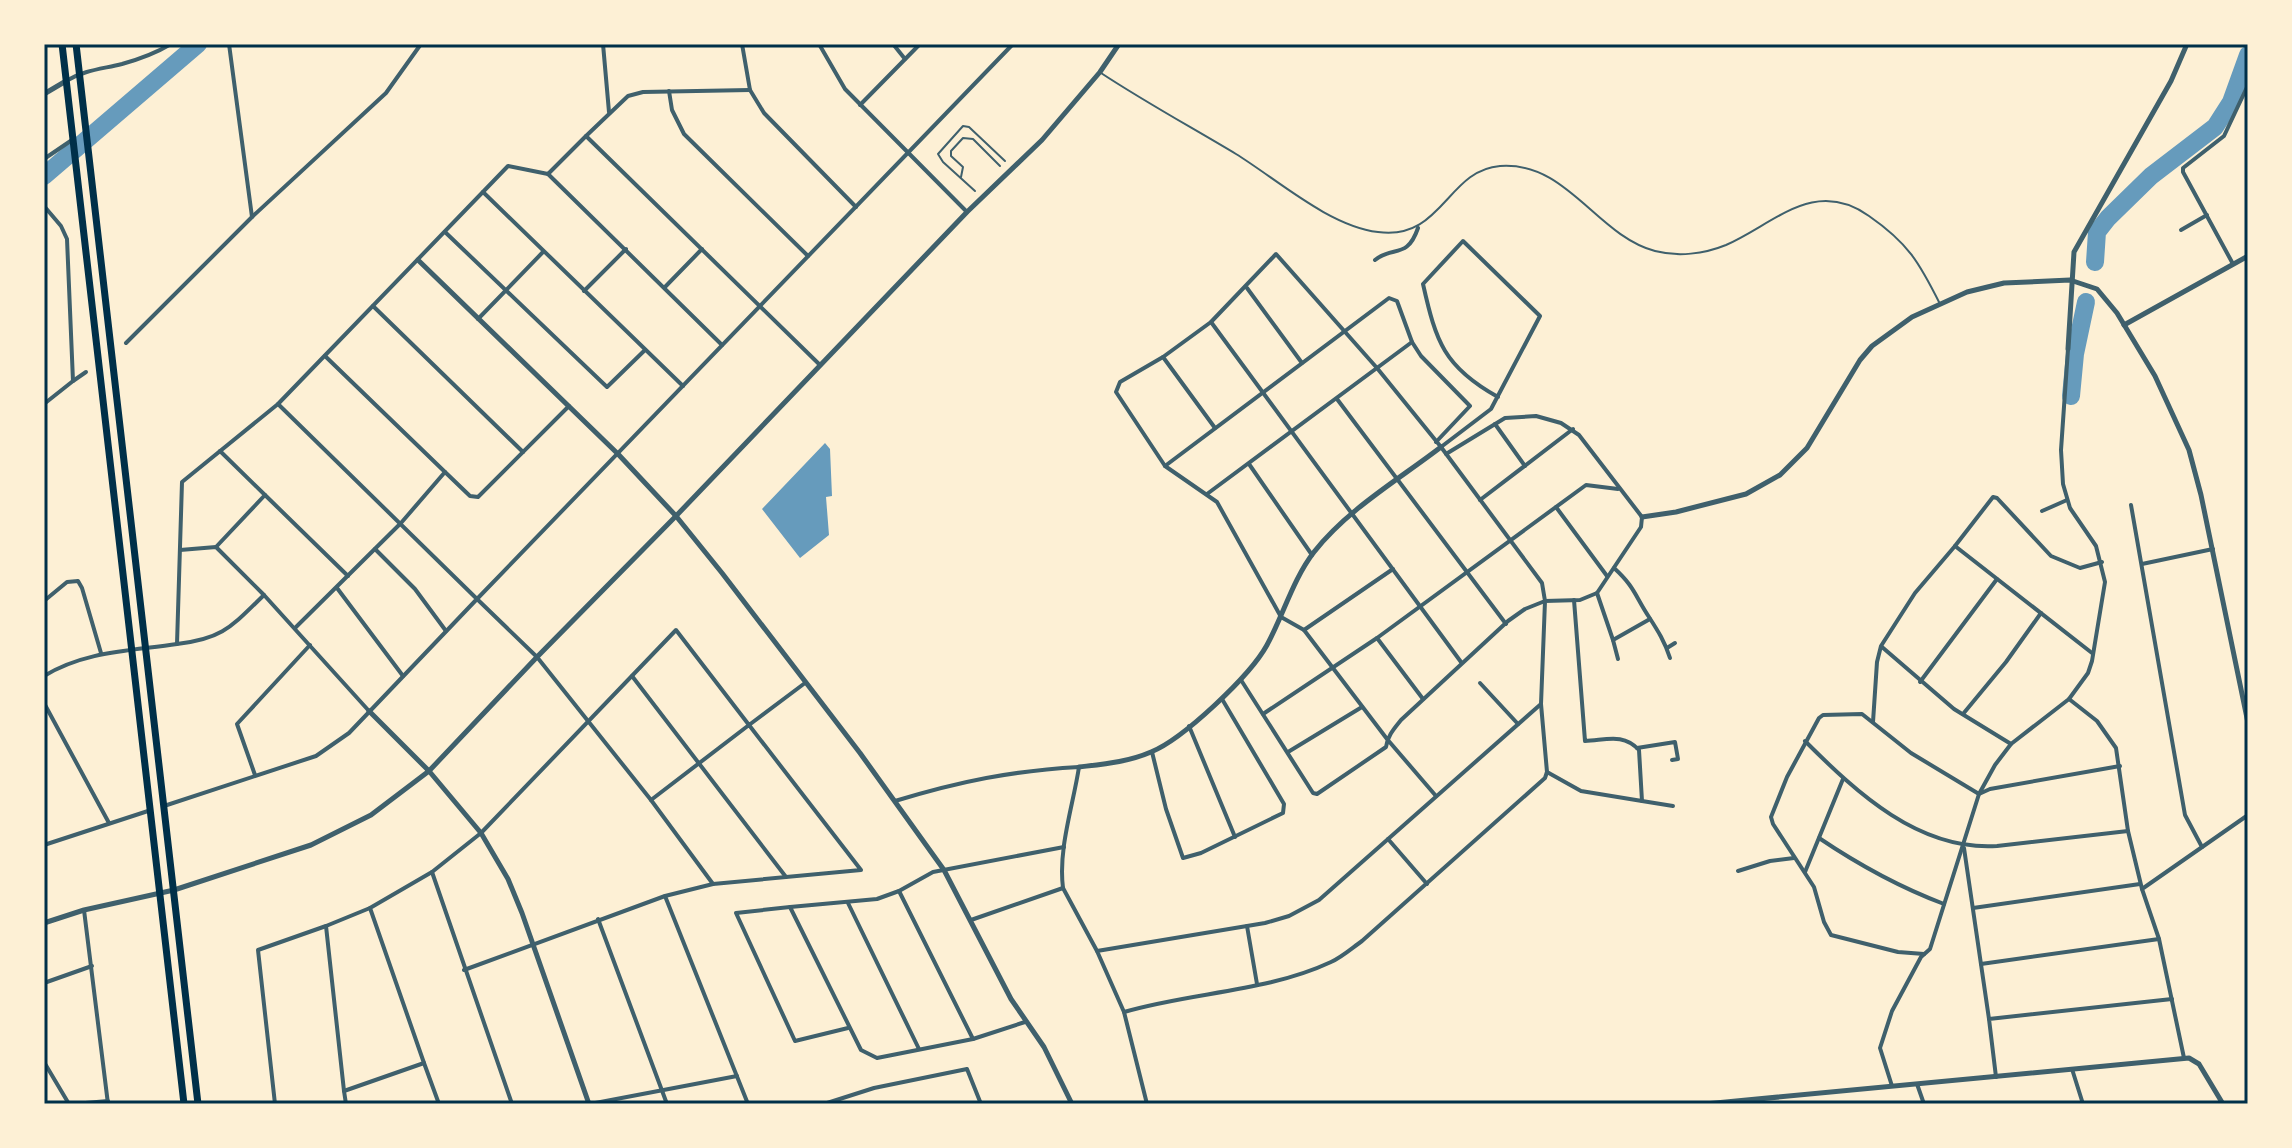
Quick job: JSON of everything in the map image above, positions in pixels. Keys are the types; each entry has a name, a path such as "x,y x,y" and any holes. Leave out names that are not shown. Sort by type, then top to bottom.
{"main road":[{"path":"62,44 184,1104"},
{"path":"76,44 198,1104"}],"street":[{"path":"44,94 80,73 121,64 171,44"},
{"path":"229,44 252,217"},
{"path":"126,343 252,217 386,93 421,44"},
{"path":"603,44 609,112"},
{"path":"742,44 750,90 776,128 856,207"},
{"path":"819,44 834,74 860,105 967,212"},
{"path":"893,44 905,59"},
{"path":"860,105 920,44"},
{"path":"164,806 316,756 349,733 1013,44"},
{"path":"44,923 84,910 174,890 311,845 371,815 429,771 967,212 1042,140 1100,72 1119,44"},
{"path":"1892,1086 1880,1051 1883,1036 1899,998 1930,949 1979,794 2011,744 2069,699 2088,673 2104,586 2102,562 2096,546 2067,500 2061,460 2074,252 2171,81 2187,44"},
{"path":"2234,264 2183,168 2224,136 2248,85"},
{"path":"548,174 628,96 643,92 750,90"},
{"path":"669,91 672,110 684,134 808,256"},
{"path":"586,136 820,365"},
{"path":"44,159 73,139"},
{"path":"177,644 182,482 278,404 510,165 548,174 722,345"},
{"path":"483,192 683,386"},
{"path":"44,206 61,226 67,239 73,381"},
{"path":"2181,230 2207,215"},
{"path":"1375,260 1379,256 1400,252 1414,239 1418,228"},
{"path":"445,232 607,387 645,350"},
{"path":"1438,444 1491,409 1498,397 1540,316 1463,241 1423,284 1428,309 1442,347 1454,365 1465,377 1498,397"},
{"path":"665,287 702,248"},
{"path":"584,291 626,249"},
{"path":"478,319 544,251"},
{"path":"1124,1012 1162,1001 1292,977 1334,961 1362,941 1427,884 1545,778 1547,772 1541,704 1545,601 1542,583 1377,368 1276,254 1211,322 1163,357 1120,382 1116,392 1165,466 1217,502 1227,515 1281,617 1304,630 1387,739 1436,796"},
{"path":"2124,325 2248,256"},
{"path":"418,260 618,454 676,516 895,801 944,870 1025,1022 1044,1047 1072,1104"},
{"path":"1642,517 1729,499 1758,489 1780,475 1807,448 1846,381 1872,346 1912,317 1967,292 2004,283 2070,280 2089,286 2097,289 2124,325 2155,376 2180,428 2195,469 2248,723"},
{"path":"1246,287 1302,363"},
{"path":"895,801 982,777 1127,761 1152,752 1189,726 1241,680 1263,651 1312,555 1352,514 1398,480 1438,444 1470,406 1429,366 1412,342 1397,301 1389,298 1165,466"},
{"path":"372,306 523,452"},
{"path":"1211,322 1294,431 1461,663"},
{"path":"1207,494 1412,342"},
{"path":"325,356 470,496 478,497 569,406"},
{"path":"1163,357 1215,428"},
{"path":"44,404 86,372"},
{"path":"1337,399 1506,624"},
{"path":"278,404 537,657 651,800 713,884"},
{"path":"1241,680 1313,793 1317,794 1386,747 1387,739 1401,720 1461,663 1525,609 1545,601 1574,600 1597,593 1641,527 1642,517 1573,429 1561,423 1536,416 1515,416 1495,424 1446,454"},
{"path":"1495,424 1525,466"},
{"path":"1480,500 1573,429"},
{"path":"220,451 348,576"},
{"path":"1249,464 1312,555"},
{"path":"295,628 401,523 445,472"},
{"path":"1263,714 1421,607 1586,485 1618,489"},
{"path":"180,550 216,547 265,495"},
{"path":"1873,722 1881,646 1915,593 1993,497 2051,556 2080,568 2102,562"},
{"path":"2042,511 2067,500"},
{"path":"2131,505 2185,815 2202,847"},
{"path":"1556,507 1607,576"},
{"path":"1955,546 2092,653"},
{"path":"216,547 429,771 481,833 508,879 588,1104 737,1076"},
{"path":"375,549 415,589 446,631"},
{"path":"2142,564 2213,549"},
{"path":"1614,568 1635,590 1650,619 1659,629 1670,658"},
{"path":"1304,630 1393,569"},
{"path":"1920,682 1997,579"},
{"path":"44,601 67,582 78,581 101,653"},
{"path":"337,588 403,676"},
{"path":"1597,593 1618,659"},
{"path":"44,676 74,661 101,653 197,642 223,633 264,595"},
{"path":"1574,600 1585,741 1626,738 1637,748 1642,801"},
{"path":"1963,714 2041,613"},
{"path":"1613,640 1650,619"},
{"path":"275,1104 258,950 370,908 432,872 481,833 676,630 861,870 713,884 665,896 464,970"},
{"path":"1377,638 1423,699"},
{"path":"1667,648 1675,643"},
{"path":"256,776 237,724 310,645"},
{"path":"1881,646 1920,682 2011,744"},
{"path":"632,676 786,877"},
{"path":"651,800 805,683"},
{"path":"1480,683 1518,724"},
{"path":"1152,752 1180,856 1201,853 1283,813 1285,807 1222,699"},
{"path":"2069,699 2108,733 2116,748 2128,831 2141,886 2159,939 2184,1058"},
{"path":"44,703 109,823"},
{"path":"1097,951 1247,926 1289,916 1319,900 1541,704"},
{"path":"1288,752 1362,707"},
{"path":"1924,954 1898,952 1831,935 1814,887 1771,817 1805,741 1823,715 1862,714 1911,753 1979,794"},
{"path":"1189,726 1235,837"},
{"path":"1805,741 1843,779 1902,821 1935,838 1964,846 1997,846 2128,831"},
{"path":"1637,748 1675,742 1678,759 1672,760"},
{"path":"1979,794 1990,789 2120,766"},
{"path":"1079,767 1064,847 1063,888 1097,951 1124,1012 1147,1104"},
{"path":"1547,772 1581,791 1673,806"},
{"path":"1805,872 1843,779"},
{"path":"44,843 149,811"},
{"path":"1973,908 2141,886 2248,815"},
{"path":"1819,838 1908,891 1944,904"},
{"path":"1388,839 1427,884"},
{"path":"1964,846 1996,1077"},
{"path":"848,1027 795,1041 736,913 877,899 933,872 1064,847"},
{"path":"1738,871 1770,861 1794,858"},
{"path":"432,872 512,1104"},
{"path":"971,920 1063,888"},
{"path":"899,891 973,1039"},
{"path":"665,896 748,1104"},
{"path":"848,903 919,1050"},
{"path":"790,907 861,1050 877,1058 973,1039 1025,1022"},
{"path":"370,908 439,1104"},
{"path":"44,1062 72,1104 108,1103 84,910"},
{"path":"598,919 667,1104"},
{"path":"326,926 346,1104"},
{"path":"1247,926 1257,984"},
{"path":"1981,964 2159,939"},
{"path":"44,983 92,966"},
{"path":"1989,1019 2172,999"},
{"path":"1705,1104 1757,1102 2184,1058 2195,1060 2223,1104"},
{"path":"344,1091 424,1063"},
{"path":"824,1104 874,1088 967,1069 981,1104"},
{"path":"2072,1069 2083,1104"},
{"path":"1917,1084 1924,1104"}],"lane":[{"path":"1100,72 1333,216 1379,233 1399,233 1418,228 1434,216 1470,177 1485,168 1500,166 1518,166 1555,179 1635,244 1680,254 1703,252 1727,244 1801,204 1843,202 1864,212 1904,243 1940,304"},
{"path":"975,191 938,154 963,126 969,127 1005,161"},
{"path":"961,178 963,167 951,156 951,151 963,138 973,139 1000,166"}],"water":[{"path":"825,443 830,449 832,496 826,497 829,535 800,558 762,509"}],"waterway":[{"path":"44,176 198,44"},
{"path":"2095,262 2097,232 2108,218 2151,176 2215,127 2231,102 2248,55"},
{"path":"2071,396 2075,354 2086,302"}]}
